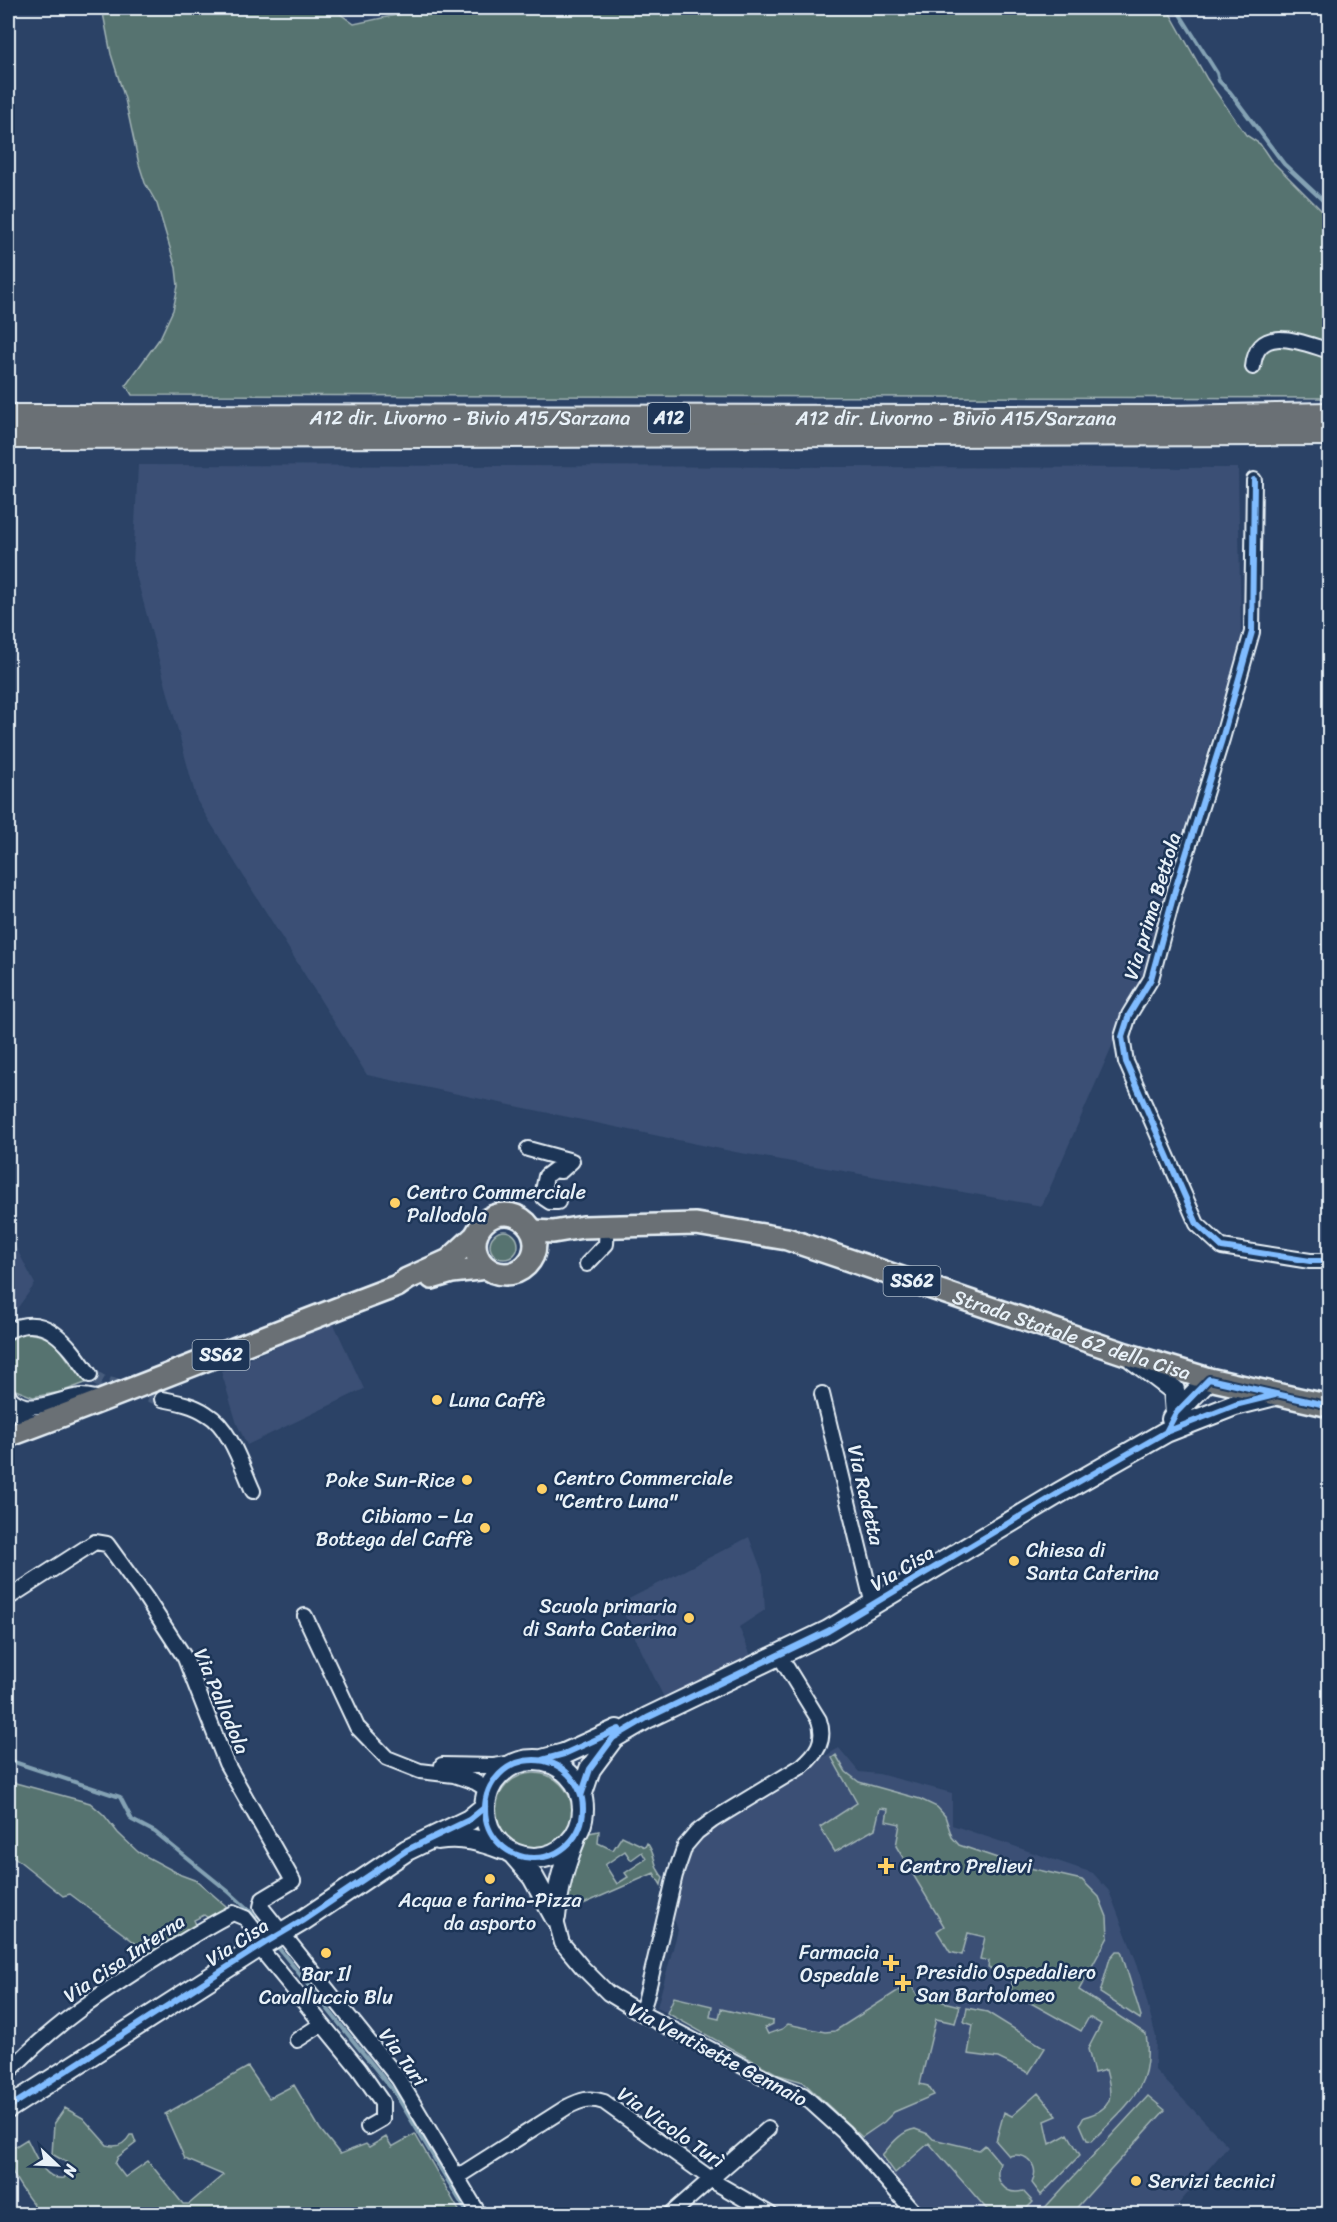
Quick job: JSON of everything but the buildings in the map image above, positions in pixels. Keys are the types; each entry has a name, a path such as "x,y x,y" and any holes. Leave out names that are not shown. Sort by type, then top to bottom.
{"highway":[{"name":"A12 dir. Livorno - Bivio A15/Sarzana","path":"8,417 1167,418 1329,416"},
{"name":"A12","path":"8,436 1329,433"}],"main road":[{"name":"Strada Statale 62 della Cisa","path":"8,1437 397,1286 449,1260 475,1236 484,1221 500,1213 509,1213 522,1218 533,1231 553,1232 583,1227 696,1224 787,1239 1126,1354 1209,1379 1329,1406"},
{"name":"Strada Statale 62 della Cisa","path":"397,1286 410,1285 452,1272 487,1268 500,1274 513,1273 524,1267 549,1244 562,1238 607,1226"},
{"path":"531,1259 535,1245 533,1231"},
{"path":"475,1236 477,1257 487,1268"}],"street":[{"path":"1253,367 1254,355 1263,345 1273,339 1289,339 1329,351"},
{"name":"Via prima Bettola","path":"1254,480 1252,632 1222,739 1174,890 1151,979 1129,1015 1122,1037 1125,1062 1197,1224 1222,1247 1310,1261 1329,1261"},
{"path":"528,1149 572,1161 561,1172 554,1170 546,1176 544,1198 550,1202 558,1202"},
{"path":"587,1264 606,1244 607,1226"},
{"path":"8,1331 20,1324 50,1329 65,1341 90,1375"},
{"path":"1126,1354 1174,1390 1176,1413"},
{"path":"1166,1432 1176,1413 1209,1379"},
{"path":"1206,1415 1212,1395 1209,1379"},
{"name":"Via Radetta","path":"822,1394 873,1605"},
{"path":"8,1395 12,1401 32,1407 80,1396 103,1399"},
{"name":"Via Cisa","path":"542,1760 564,1754 647,1718 828,1631 1166,1432 1206,1415 1275,1395"},
{"path":"162,1399 191,1406 209,1414 224,1428 253,1491"},
{"path":"8,1407 27,1420 44,1423"},
{"name":"Via Pallodola","path":"8,1598 95,1542 106,1544 146,1598 185,1658 226,1763 293,1881 263,1899 261,1907 282,1933"},
{"path":"306,1616 357,1727 387,1758 420,1771 454,1775 475,1782 486,1799"},
{"path":"640,2013 646,1998 675,1875 685,1846 697,1832 713,1820 802,1766 814,1755 821,1742 823,1730 819,1720 779,1655"},
{"name":"Via Cisa","path":"582,1796 590,1769 613,1738 647,1718"},
{"path":"404,1765 494,1766 519,1762 542,1760 567,1772 576,1783 582,1796 583,1808 578,1831 570,1844 550,1856 528,1859 511,1853 501,1847 491,1835 485,1821 486,1799 495,1778 506,1768 519,1762"},
{"name":"Via Cisa","path":"8,2108 302,1921 407,1850 469,1820 486,1799"},
{"name":"Via Ventisette Gennaio","path":"555,1917 562,1872 578,1831"},
{"name":"Via Cisa","path":"407,1850 436,1839 453,1837 487,1843 511,1853"},
{"name":"Via Ventisette Gennaio","path":"511,1853 532,1877 555,1917 562,1943 608,1993 640,2013 775,2084 803,2095 850,2139 916,2214"},
{"name":"Via Cisa Interna","path":"8,2073 23,2056 69,2017 163,1954 233,1913 245,1918 262,1945"},
{"name":"Via Turi","path":"282,1933 398,2078 479,2214"},
{"name":"Via Cisa","path":"262,1945 382,2102 382,2119 368,2127"},
{"path":"297,2040 322,2024"},
{"name":"Via Vicolo Turì","path":"457,2177 567,2107 592,2098 604,2102 712,2180 749,2210 770,2214"},
{"name":"Via Vicolo Turì","path":"671,2214 768,2129"}],"shaded area":[{"path":"138,465 1238,468 1241,641 1177,853 1147,966 1042,1206 735,1152 367,1075 197,801 133,564"},
{"path":"8,1232 35,1284 8,1321"},
{"path":"333,1322 364,1389 247,1445 237,1424 221,1371"},
{"name":"Scuola primaria di Santa Caterina","path":"749,1537 763,1574 765,1610 739,1627 751,1656 664,1698 619,1604"},
{"name":"Presidio Ospedaliero San Bartolomeo","path":"839,1748 859,1772 879,1774 952,1793 952,1825 1093,1873 1109,1891 1137,1963 1156,2037 1155,2070 1228,2146 1170,2214 926,2214 862,2137 803,2082 779,2075 657,2007 678,1930 674,1919 689,1858 695,1847 705,1835 796,1773"}],"green space":[{"path":"102,8 337,8 339,13 354,24 406,13 405,8 1167,8 1207,79 1246,135 1260,144 1270,159 1329,218 1329,398 132,395 126,385 160,338 173,310 178,286 176,268 157,204 145,183 139,164 125,99 111,54"},
{"path":"504,1231 514,1235 518,1245 514,1255 504,1259 494,1255 490,1245 494,1235"},
{"path":"21,1333 35,1334 54,1343 88,1382 61,1392 33,1397 13,1389 8,1380 8,1347 11,1340"},
{"path":"836,1755 846,1772 859,1782 920,1799 937,1807 945,1816 952,1837 959,1845 1021,1866 1082,1880 1099,1897 1107,1917 1108,1937 1079,1990 1146,2034 1147,2053 1146,2069 1135,2094 1092,2141 1087,2140 1080,2124 1084,2117 1094,2114 1106,2105 1110,2094 1106,2070 1094,2073 1088,2049 1101,2024 1089,2017 1081,2031 1011,1992 1013,1974 1009,1973 1006,1979 994,1977 995,1970 988,1968 989,1961 980,1959 985,1937 968,1933 962,1955 950,1952 937,1931 944,1926 896,1846 900,1824 886,1821 888,1809 880,1808 875,1829 835,1852 820,1827 857,1803 832,1758"},
{"path":"527,1773 541,1773 555,1779 566,1790 572,1804 569,1826 561,1838 541,1849 527,1849 513,1843 502,1832 496,1818 496,1804 502,1790 513,1779"},
{"path":"8,1781 90,1803 138,1852 197,1881 226,1906 225,1910 210,1919 204,1915 194,1920 197,1927 153,1956 70,1894 63,1896 8,1852"},
{"path":"599,1831 598,1843 613,1850 622,1836 645,1847 647,1843 663,1877 661,1885 654,1873 565,1912 568,1873 589,1833","holes":["625,1851 631,1860 642,1852 646,1859 625,1873 628,1877 617,1884 605,1865"]},
{"path":"1116,1951 1121,1951 1140,2019 1100,1993 1110,1958"},
{"path":"910,1983 918,1996 960,2006 955,2023 936,2019 920,2084 928,2086 934,2095 894,2112 862,2137 803,2082 779,2075 667,2013 674,1997 712,2006 710,2017 719,2019 721,2009 773,2021 773,2024 765,2028 768,2034 788,2024 825,2032 835,2031"},
{"path":"967,2008 987,2012 1045,2048 1029,2073 998,2058 968,2054 973,2025 964,2022"},
{"path":"248,2067 269,2098 294,2085 320,2129 340,2154 366,2144 369,2147 386,2137 392,2147 415,2134 461,2214 40,2214 24,2192 11,2168 8,2151 27,2139 41,2166 51,2175 64,2178 68,2173 66,2162 52,2154 54,2124 65,2108 83,2118 107,2145 121,2144 133,2135 136,2143 118,2157 115,2164 125,2177 148,2161 183,2204 189,2204 223,2175 185,2159 165,2114"},
{"path":"1038,2093 1057,2116 1045,2121 1050,2144 1068,2134 1080,2155 1041,2195 1032,2183 1034,2171 1030,2161 1021,2156 1009,2156 996,2141 1004,2112 1012,2116"},
{"path":"1148,2096 1165,2110 1071,2214 1039,2214"},
{"path":"915,2129 928,2134 933,2139 979,2150 985,2145 1000,2163 998,2175 1002,2185 1011,2191 1023,2191 1033,2202 1021,2214 991,2214 929,2143 895,2173 882,2155 901,2135"}],"waterway":[{"path":"1176,8 1217,73 1219,81 1230,92 1284,164 1330,207"},
{"path":"8,1760 120,1797 132,1820 155,1832 229,1892 250,1911 267,1933"},
{"path":"277,1946 395,2093 468,2214"}],"tunnel":[{"path":"90,1375 102,1382 162,1399"}],"cycle path":[{"path":"1254,480 1252,632 1222,739 1175,890 1151,979 1129,1015 1122,1037 1126,1062 1197,1224 1222,1247 1310,1261 1330,1261"},
{"path":"1166,1432 1176,1413 1209,1379 1330,1406"},
{"path":"581,1796 590,1769 613,1738 647,1718 828,1631 1166,1432 1235,1405 1275,1395"},
{"path":"542,1760 564,1754 619,1729"},
{"path":"534,1760 553,1764 569,1774 579,1790 583,1809 579,1828 569,1844 553,1854 534,1858 515,1854 499,1844 489,1828 485,1809 489,1790 499,1774 515,1764 534,1760"},
{"path":"8,2108 302,1921 407,1850 469,1820 485,1807"}],"place":[{"name":"Centro Commerciale Pallodola","path":"395,1203"},
{"name":"Luna Caffè","path":"437,1400"},
{"name":"Poke Sun-Rice","path":"467,1480"},
{"name":"Centro Commerciale \"Centro Luna\"","path":"542,1489"},
{"name":"Cibiamo – La Bottega del Caffè","path":"485,1528"},
{"name":"Chiesa di Santa Caterina","path":"1014,1561"},
{"name":"Scuola primaria di Santa Caterina","path":"689,1618"},
{"name":"Centro Prelievi","path":"886,1866"},
{"name":"Acqua e farina-Pizza da asporto","path":"490,1879"},
{"name":"Bar Il Cavalluccio Blu","path":"326,1953"},
{"name":"Farmacia Ospedale","path":"891,1963"},
{"name":"Presidio Ospedaliero San Bartolomeo","path":"903,1983"},
{"name":"Servizi tecnici","path":"1136,2181"}]}
